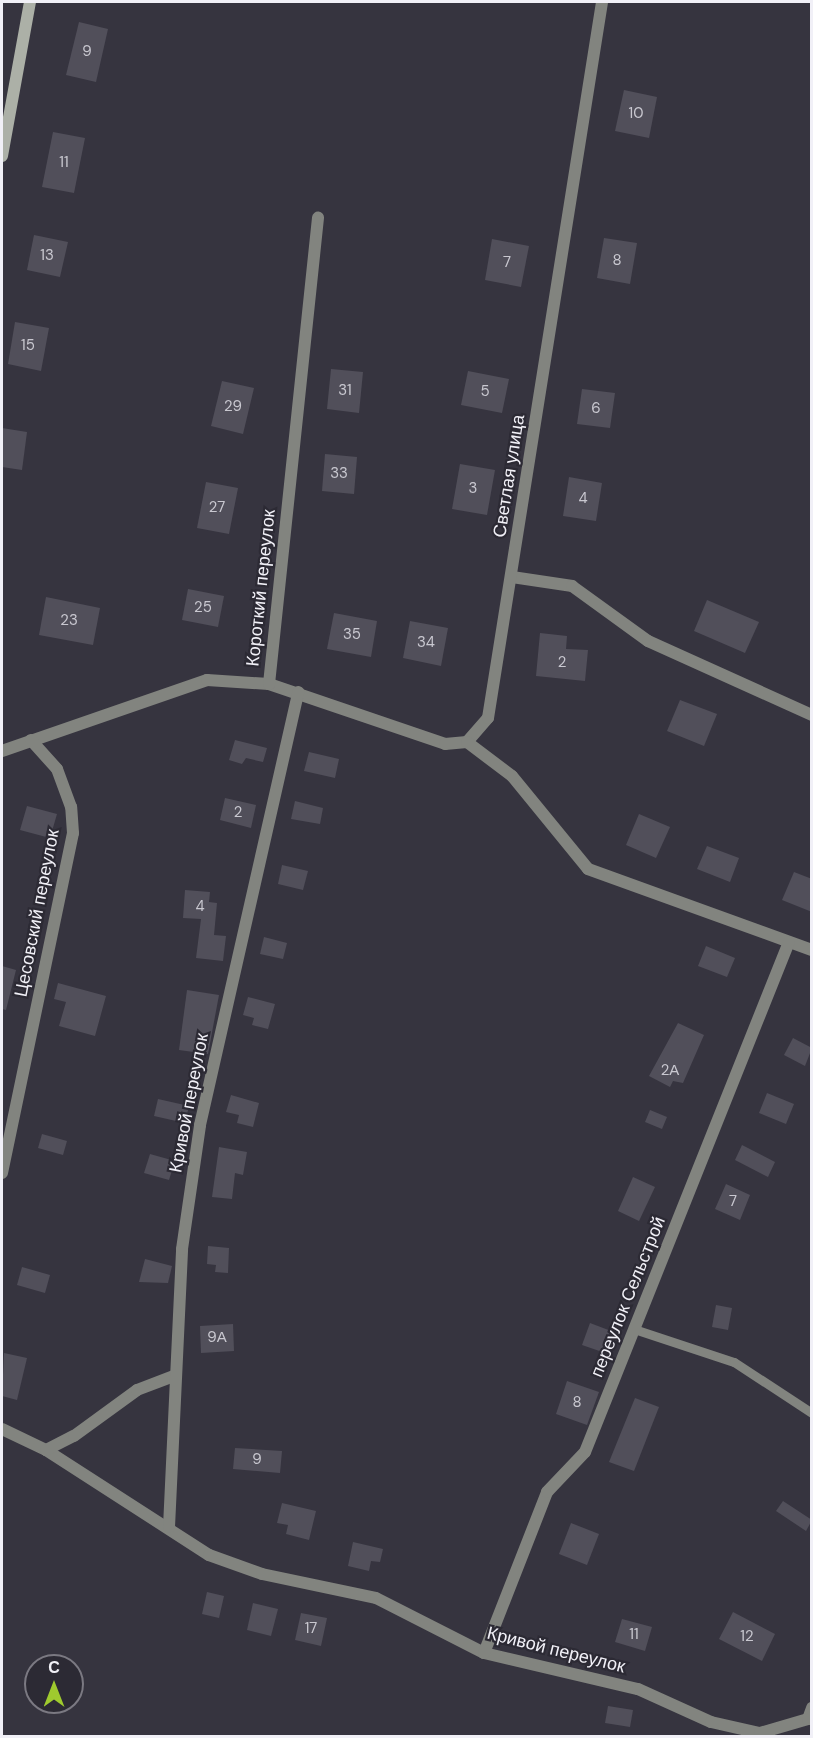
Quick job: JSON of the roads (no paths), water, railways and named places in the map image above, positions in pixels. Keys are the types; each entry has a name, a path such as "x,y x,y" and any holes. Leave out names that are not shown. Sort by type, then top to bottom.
{"street":[{"path":"2,156 30,2"},
{"name":"Светлая улица","path":"467,742 488,718 602,2"},
{"name":"Короткий переулок","path":"2,751 207,680 269,684 318,218"},
{"path":"512,577 572,586 648,641 812,715"},
{"path":"269,684 445,744 467,742 512,776 588,869 812,950"},
{"name":"Кривой переулок","path":"169,1527 174,1376 182,1249 200,1125 298,692"},
{"name":"Цесовский переулок","path":"2,1173 73,833 71,807 57,769 31,740"},
{"name":"переулок Сельстрой","path":"484,1653 547,1492 585,1452 789,942"},
{"path":"46,1450 74,1436 137,1390 174,1376"},
{"name":"Кривой переулок","path":"2,1429 46,1450 169,1527 209,1555 262,1574 376,1598 484,1653 638,1689 711,1722 760,1732 810,1713"}],"lane":[{"path":"634,1329 734,1362 812,1413"}]}
